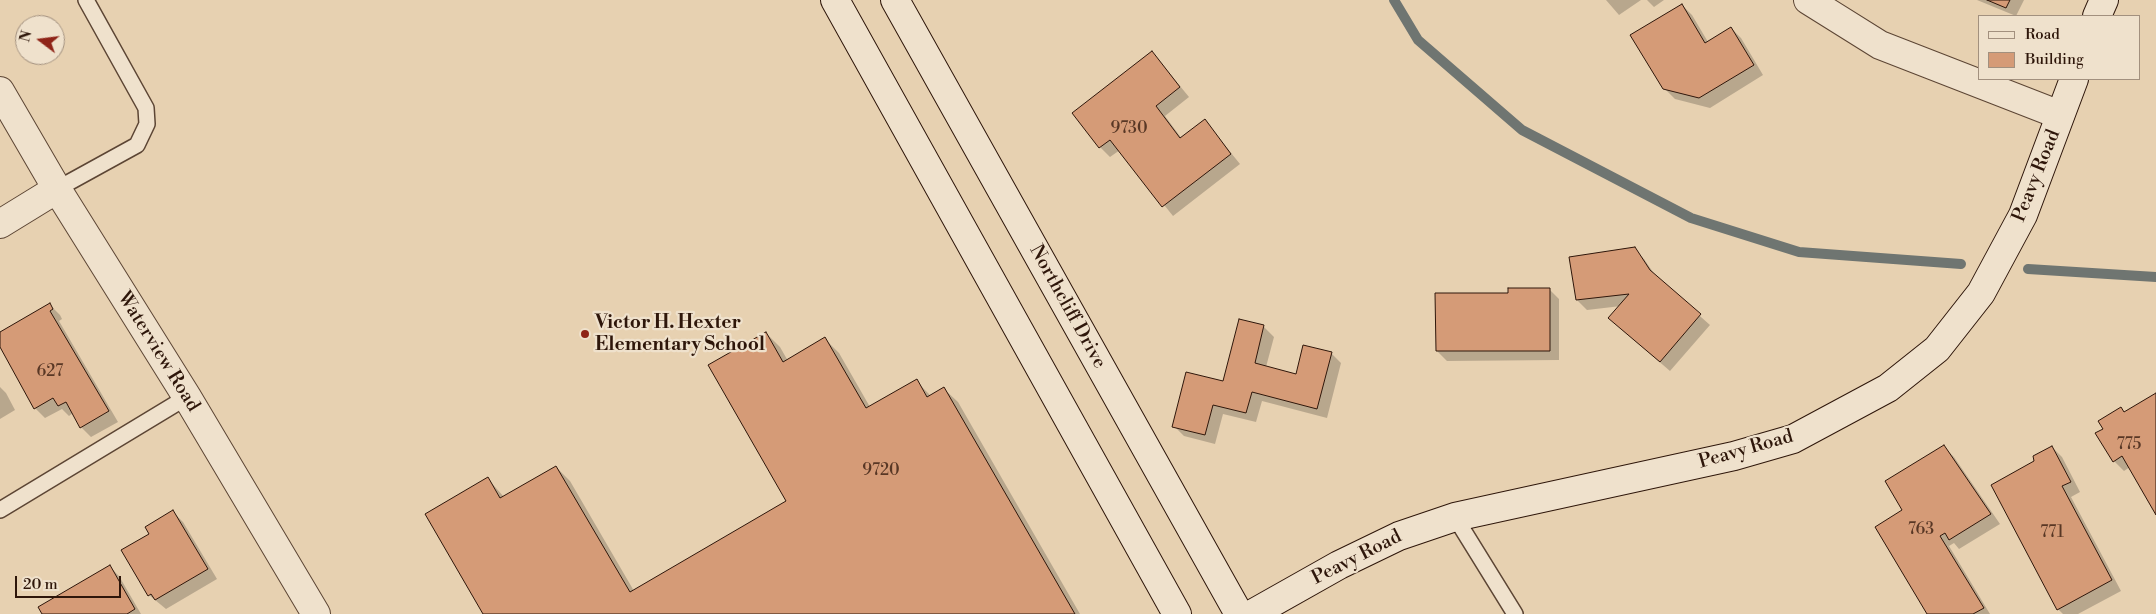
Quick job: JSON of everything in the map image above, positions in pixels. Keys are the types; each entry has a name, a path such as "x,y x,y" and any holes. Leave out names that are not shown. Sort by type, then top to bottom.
{"street":[{"path":"835,0 1177,614"},
{"name":"Northcliff Drive","path":"895,0 1239,614"},
{"path":"1808,0 1880,45 2060,115"},
{"path":"2097,15 2104,0"},
{"name":"Peavy Road","path":"1252,614 1339,565 1398,536 1455,517 1734,456 1793,439 1888,388 1937,349 1981,292 2023,215 2074,80"},
{"name":"Waterview Road","path":"0,91 57,190 186,397 307,611"},
{"path":"0,224 57,190"}],"lane":[{"path":"57,190 137,145 147,124 146,108 86,0"},
{"path":"0,510 186,397"},
{"path":"1455,517 1515,614"}],"building":[{"path":"1987,0 2010,0 2006,8"},
{"path":"1682,4 1705,43 1731,27 1754,65 1699,98 1663,89 1630,35"},
{"path":"1152,51 1180,87 1156,106 1180,138 1205,119 1231,154 1162,207 1110,140 1099,148 1072,113"},
{"path":"1635,247 1650,270 1701,314 1660,362 1608,318 1629,294 1576,300 1569,257"},
{"path":"1508,288 1550,288 1550,351 1436,351 1435,293 1508,293"},
{"path":"50,303 53,309 50,311 109,411 80,428 66,402 58,406 53,398 34,409 0,347 0,332"},
{"path":"1239,319 1264,325 1255,363 1296,374 1303,345 1332,352 1317,409 1252,392 1246,413 1213,405 1205,435 1172,427 1186,372 1223,381"},
{"path":"766,332 783,362 825,337 866,408 917,379 927,397 944,387 1075,614 483,614 425,514 488,477 500,498 556,466 630,592 786,501 708,365"},
{"path":"2156,393 2156,515 2122,456 2113,462 2095,433 2103,429 2098,421 2121,407 2124,412"},
{"path":"1944,445 1991,514 1949,540 1945,533 1940,536 1984,608 1973,614 1927,614 1875,527 1902,510 1885,481"},
{"path":"2052,446 2071,482 2062,486 2112,580 2057,610 1991,485 2034,461 2033,456"},
{"path":"173,510 208,569 155,600 151,594 148,596 121,550 149,534 145,527"},
{"path":"110,565 135,609 127,614 42,614 38,607"}],"waterway":[{"path":"1394,0 1418,40 1522,130 1691,218 1799,252 1961,264"},
{"path":"2028,269 2156,277"}],"place":[{"name":"Victor H. Hexter Elementary School","path":"585,334"}]}
